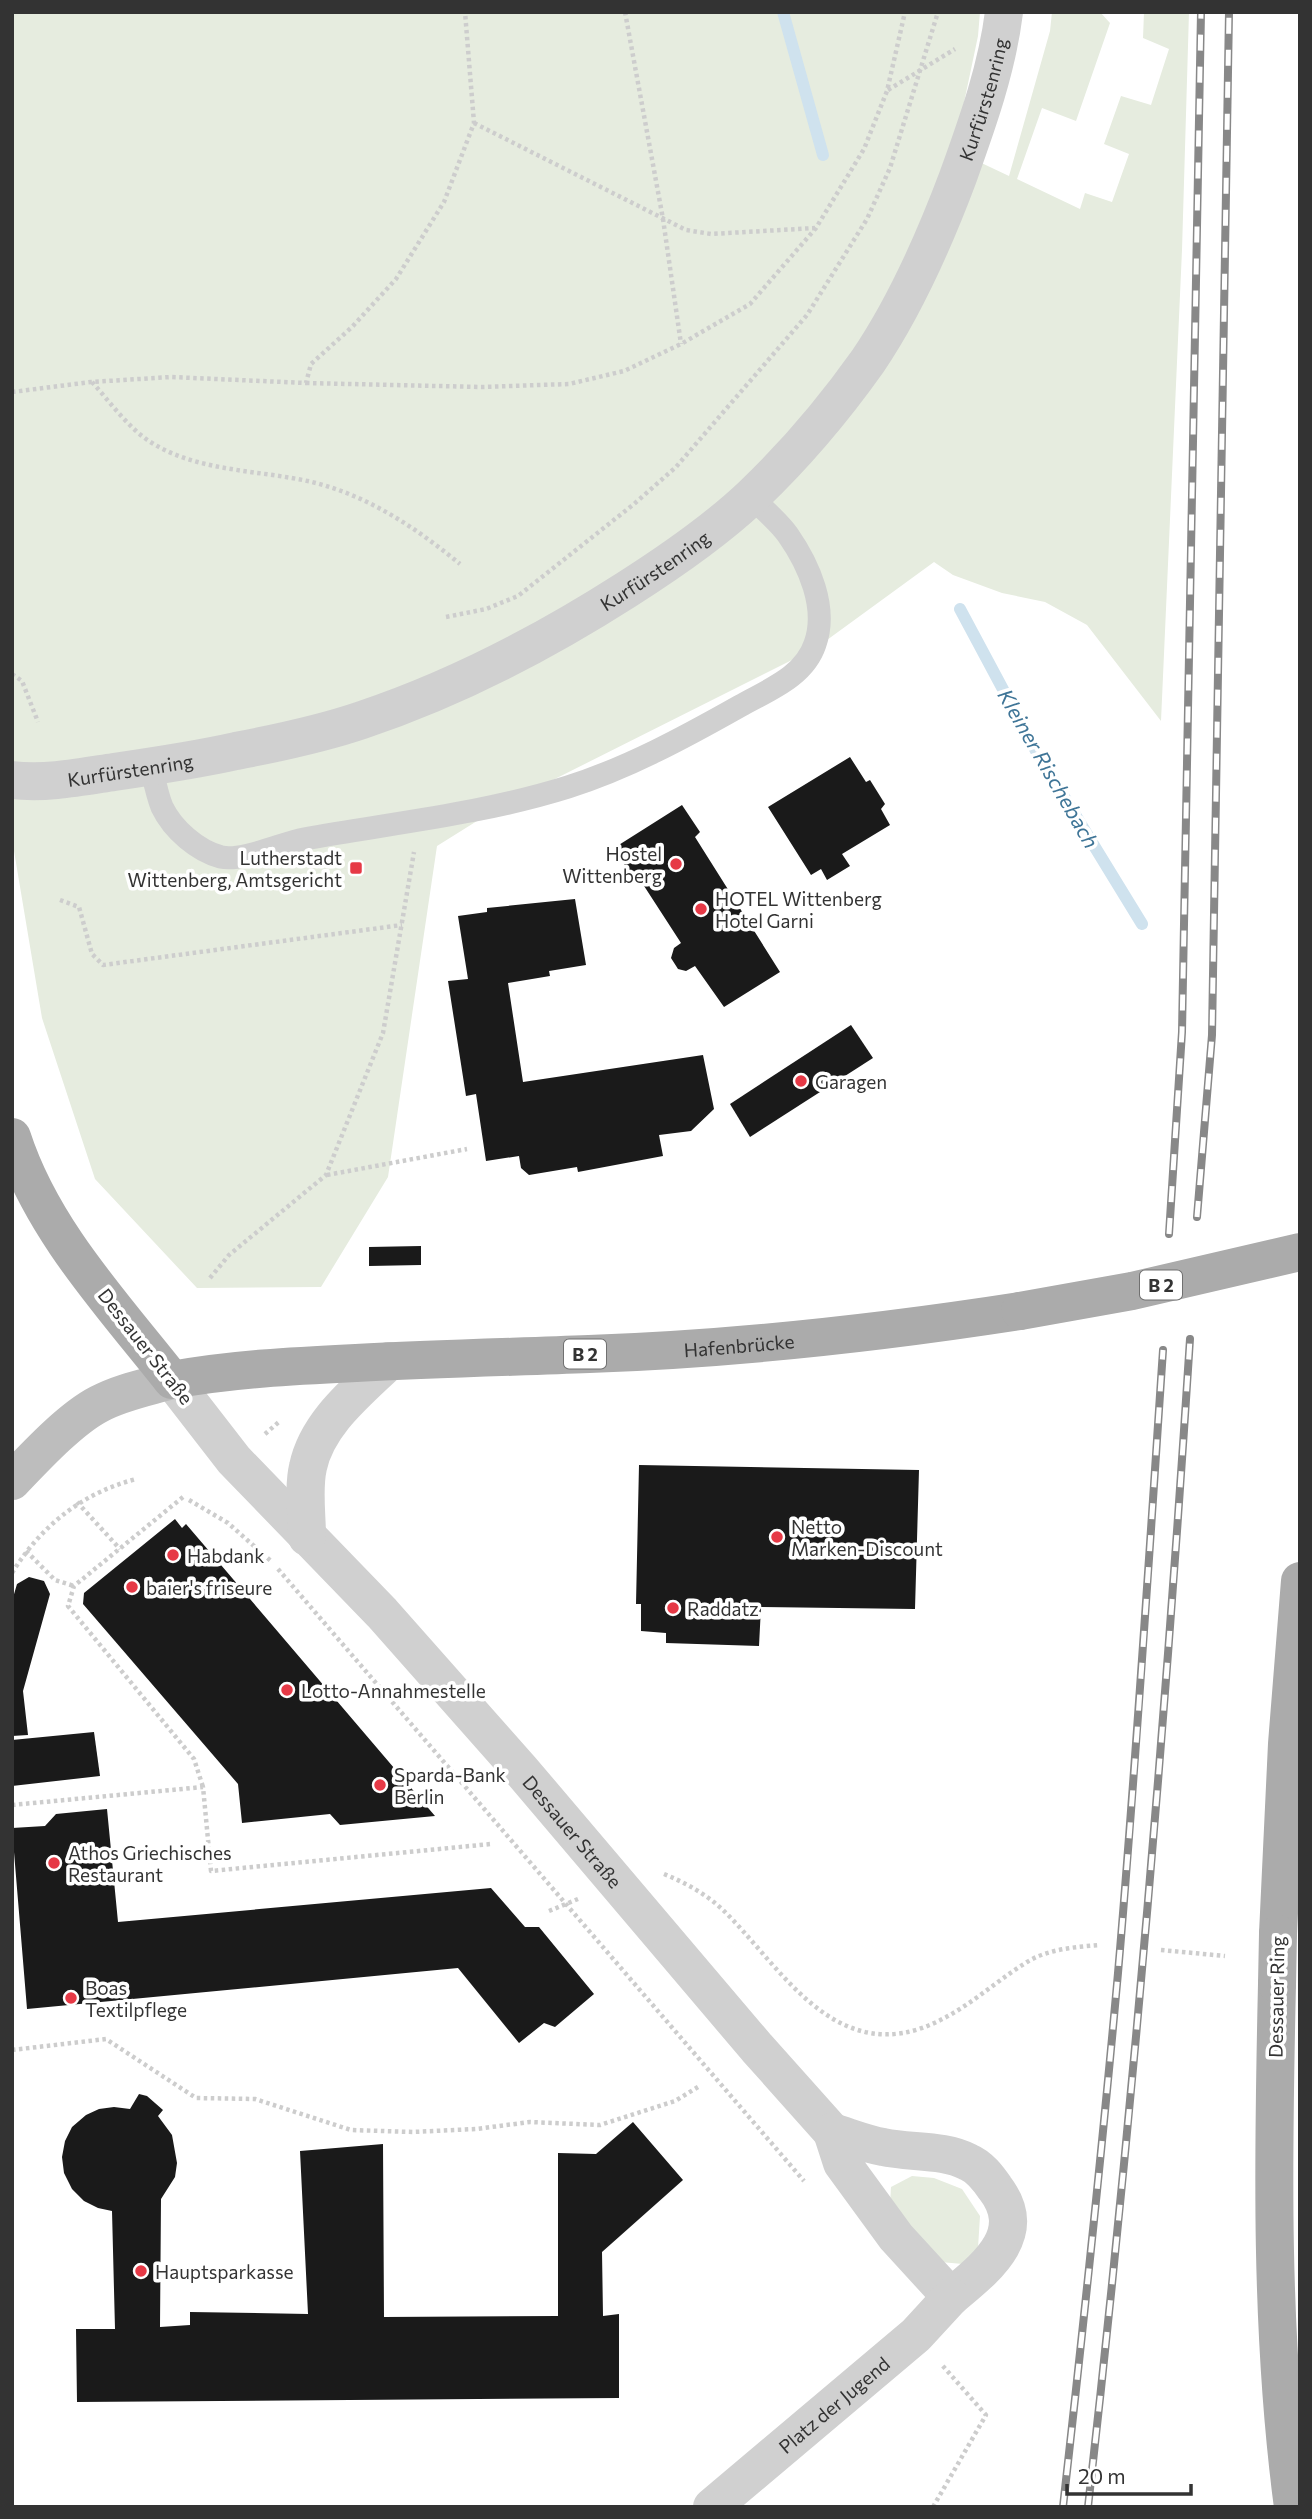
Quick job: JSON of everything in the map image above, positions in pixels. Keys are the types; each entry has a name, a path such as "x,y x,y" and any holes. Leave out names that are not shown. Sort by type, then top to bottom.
{"main road":[{"name":"Dessauer Straße","path":"12,1137 34,1190 53,1224 172,1380"},
{"name":"Hafenbrücke","path":"172,1380 242,1369 467,1356 591,1354 851,1334 1020,1311 1132,1291 1300,1252"},
{"name":"Dessauer Ring","path":"1293,2507 1291,2412 1275,2270 1277,1984 1286,1770 1300,1581"}],"street":[{"name":"Kurfürstenring","path":"17,781 54,781 211,757 307,736 396,708 464,680 551,636 701,539 751,497 834,406 868,360 895,316 928,252 975,131 993,69 1003,15"},
{"path":"307,1537 307,1470 318,1438 342,1408 389,1361"},
{"path":"12,1481 39,1452 95,1406 172,1380"},
{"name":"Dessauer Straße","path":"172,1380 234,1460 382,1612 522,1770 757,2048 832,2132 842,2163 896,2237 951,2297"},
{"path":"832,2132 884,2147 950,2156 968,2162 985,2174 999,2192 1006,2209 1007,2228 1004,2242 990,2264 951,2297"},
{"name":"Platz der Jugend","path":"712,2507 916,2335 951,2297"}],"lane":[{"path":"151,766 163,808 179,829 200,849 225,858 299,840 501,805 570,786 642,758 792,676 807,662 815,645 821,612 816,592 788,535 751,497"}],"path":[{"path":"306,383 311,364 352,327 396,279 444,202 474,123 466,12"},
{"path":"625,12 663,219 681,344"},
{"path":"12,392 91,382 172,377 481,387 569,384 624,371 681,344 750,304 816,228 864,149 887,91 905,12"},
{"path":"446,617 486,609 518,596 634,504 685,457 807,315 867,219 890,168 939,12"},
{"path":"887,91 1003,15"},
{"path":"474,123 687,230 711,234 816,228"},
{"path":"91,382 151,443 190,461 313,482 360,497 420,531 460,564"},
{"path":"12,674 22,681 38,722"},
{"path":"210,1278 229,1255 326,1175 383,1033 416,845"},
{"path":"60,900 79,907 92,954 103,965 402,925"},
{"path":"326,1175 467,1149"},
{"path":"257,1442 280,1420"},
{"path":"12,1573 40,1533 78,1503 115,1484 135,1479"},
{"path":"183,1497 74,1586 68,1606 194,1759 203,1787 211,1871 491,1844"},
{"path":"189,1500 228,1523 274,1564 810,2188"},
{"path":"78,1503 120,1549"},
{"path":"26,1551 55,1580 74,1586"},
{"path":"12,1805 203,1787"},
{"path":"654,1871 690,1885 721,1908 796,1990 828,2018 867,2032 913,2031 940,2022 969,2005 1029,1961 1062,1948 1099,1945"},
{"path":"549,1911 566,1904"},
{"path":"1161,1950 1225,1956"},
{"path":"12,2050 106,2039 196,2098 255,2099 351,2130 413,2133 530,2122 600,2125 675,2101 698,2087"},
{"path":"916,2335 986,2415 933,2507"}],"shaded area":[{"path":"12,12 980,12 978,36 954,150 1009,176 1050,31 1052,12 1100,12 1110,23 1076,121 1042,108 1017,179 1080,209 1085,193 1112,202 1129,154 1104,144 1121,96 1151,105 1169,49 1143,38 1144,12 1189,12 1182,250 1161,721 1087,625 1045,602 1002,593 953,575 934,562 816,648 501,806 437,846 388,1177 321,1287 197,1288 95,1179 42,1018 12,839"},
{"path":"912,2176 934,2178 962,2189 980,2216 978,2248 963,2264 940,2262 890,2205 891,2187"}],"building":[{"path":"850,757 866,782 870,780 885,804 881,809 890,825 842,854 850,866 827,880 821,869 811,875 768,807"},
{"name":"HOTEL Wittenberg Hotel Garni","path":"682,805 700,832 695,837 780,972 724,1007 695,966 686,971 678,969 671,958 674,948 681,943 635,872 631,875 614,848"},
{"path":"575,899 586,965 549,971 550,976 508,983 523,1082 703,1055 714,1109 691,1131 659,1135 663,1156 578,1172 577,1167 529,1175 521,1168 519,1156 486,1161 476,1094 466,1096 448,981 468,979 458,916 487,912 487,908"},
{"name":"Garagen","path":"851,1025 873,1058 750,1137 730,1104"},
{"path":"421,1246 421,1265 369,1266 369,1247"},
{"name":"Netto Marken-Discount","path":"639,1465 919,1470 915,1609 761,1607 759,1646 666,1643 666,1633 641,1631 641,1604 636,1604"},
{"path":"175,1519 182,1528 186,1524 435,1816 340,1825 330,1814 242,1823 238,1784 83,1604 84,1593"},
{"path":"29,1577 44,1581 50,1594 23,1691 28,1735 12,1736 12,1601 17,1584"},
{"path":"94,1732 100,1776 12,1786 12,1740"},
{"path":"107,1809 118,1922 491,1888 525,1927 539,1927 594,1994 555,2027 544,2023 519,2043 458,1968 27,2009 12,1828 45,1826 56,1814"},
{"path":"139,2094 147,2096 163,2110 158,2116 172,2135 177,2163 175,2177 161,2199 160,2327 190,2325 190,2312 308,2314 300,2151 383,2144 384,2317 558,2316 558,2153 596,2154 633,2122 683,2180 602,2252 603,2316 619,2314 619,2398 77,2402 76,2329 115,2329 112,2211 84,2201 72,2189 64,2173 62,2157 65,2141 72,2127 86,2115 99,2109 130,2109"}],"waterway":[{"path":"783,12 823,155"},
{"name":"Kleiner Rischebach","path":"960,609 1036,751 1142,924"}],"railway":[{"path":"1169,1234 1182,1032 1201,12"},
{"path":"1197,1217 1212,1035 1229,12"},
{"path":"1088,2507 1146,1923 1190,1339"},
{"path":"1063,2507 1118,1973 1163,1350"}],"place":[{"name":"Hostel Wittenberg","path":"676,864"},
{"name":"Lutherstadt Wittenberg, Amtsgericht","path":"356,868"},
{"name":"HOTEL Wittenberg Hotel Garni","path":"701,909"},
{"name":"Garagen","path":"801,1081"},
{"name":"Netto Marken-Discount","path":"777,1537"},
{"name":"Habdank","path":"173,1555"},
{"name":"baier's friseure","path":"132,1587"},
{"name":"Raddatz","path":"673,1608"},
{"name":"Lotto-Annahmestelle","path":"287,1690"},
{"name":"Sparda-Bank Berlin","path":"380,1785"},
{"name":"Athos Griechisches Restaurant","path":"54,1863"},
{"name":"Boas Textilpflege","path":"71,1998"},
{"name":"Hauptsparkasse","path":"141,2271"}]}
